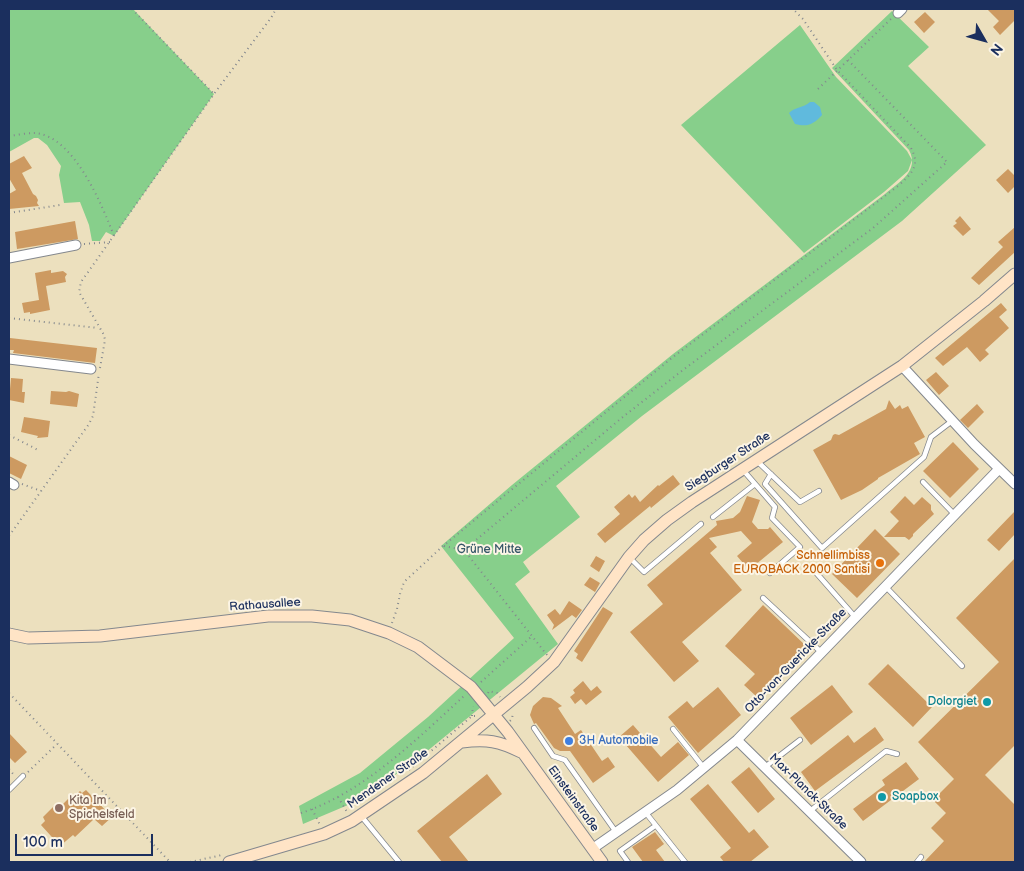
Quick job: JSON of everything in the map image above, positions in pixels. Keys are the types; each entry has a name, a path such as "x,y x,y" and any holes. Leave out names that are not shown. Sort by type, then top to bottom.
{"street":[{"path":"9,258 76,245"},
{"name":"Siegburger Straße","path":"494,714 554,662 629,557 644,540 667,520 742,469 902,366 1015,274"},
{"path":"9,359 91,369"},
{"path":"902,366 952,421 1015,484"},
{"name":"Otto-von-Guericke-Straße","path":"592,849 646,813 737,740 1000,469"},
{"name":"Rathausallee","path":"9,634 28,638 100,636 268,616 312,616 350,620 389,633 418,647 471,687 494,714"},
{"name":"Mendener Straße","path":"226,859 322,829 353,815 423,773 494,714"},
{"name":"Einsteinstraße","path":"494,714 602,862"},
{"name":"Einsteinstraße","path":"462,742 488,740 503,743 523,753"},
{"name":"Max-Planck-Straße","path":"737,740 861,862"}],"lane":[{"path":"771,474 765,484 822,548 924,457 931,437 952,421"},
{"path":"756,460 800,502 819,490"},
{"path":"742,469 775,507 772,518 800,548 770,573"},
{"path":"923,482 955,515"},
{"path":"713,517 755,484"},
{"path":"629,557 644,572 701,524"},
{"path":"812,568 855,617"},
{"path":"885,586 962,666"},
{"path":"763,598 822,652"},
{"path":"534,728 553,756 565,760 616,832"},
{"path":"673,729 704,768"},
{"path":"764,768 800,740"},
{"path":"810,811 886,751 896,754"},
{"path":"9,790 23,776"},
{"path":"646,813 685,862"},
{"path":"353,815 399,862"},
{"path":"628,862 620,851 655,826"},
{"path":"917,862 922,857"}],"path":[{"path":"132,9 214,94"},
{"path":"9,536 93,416 105,340 104,335 79,292 81,282 276,9"},
{"path":"389,633 398,609 404,582 443,546 673,357 898,186 911,174 916,162 911,148 837,70 803,19 793,9"},
{"path":"818,89 847,59 900,11"},
{"path":"464,550 624,416 873,228 947,162 847,59"},
{"path":"9,136 36,133 49,138 64,148 73,157 92,186 114,236"},
{"path":"9,213 60,205"},
{"path":"76,245 110,242"},
{"path":"9,318 100,328"},
{"path":"9,435 38,450"},
{"path":"12,483 22,484 41,491"},
{"path":"443,546 464,550 531,636 554,662"},
{"path":"481,682 531,636"},
{"path":"9,693 170,862"},
{"path":"300,813 312,810 338,797 372,775 412,743 464,696"},
{"path":"402,775 472,716"},
{"path":"23,776 57,744"},
{"path":"338,797 353,815"},
{"path":"312,810 322,829"},
{"path":"340,815 353,815"},
{"path":"322,829 326,821"},
{"path":"314,827 322,829"},
{"path":"190,862 226,859"}],"green space":[{"path":"9,9 133,9 214,94 114,236 106,232 100,241 92,241 89,225 80,202 64,203 59,175 61,166 47,145 38,138 34,138 9,152"},
{"name":"Grüne Mitte","path":"892,11 929,47 908,66 986,145 902,221 642,416 556,486 580,517 523,562 530,572 515,584 558,644 409,766 348,805 303,824 299,806 360,773 428,717 514,638 441,546 512,485 673,354 885,194 902,180 910,170 912,157 909,150 832,68"},
{"path":"800,25 836,77 907,151 912,160 908,171 884,192 804,253 681,125"}],"water":[{"path":"810,102 814,102 820,107 822,115 810,124 795,124 789,113"}],"building":[{"path":"987,9 1015,9 1015,20 1000,35 993,27 999,21"},
{"path":"925,12 935,22 924,33 914,22"},
{"path":"24,156 32,168 22,173 33,194 36,196 39,206 9,209 9,194 16,190 9,178 9,164"},
{"path":"1008,169 1015,176 1015,186 1008,193 996,180"},
{"path":"960,216 971,229 963,236 953,226 957,223 955,221"},
{"path":"75,221 78,239 17,249 15,232"},
{"path":"1015,227 1015,252 979,285 971,278 1003,247 998,242"},
{"path":"51,270 51,273 63,271 67,274 65,277 66,282 46,286 50,310 30,314 30,312 24,313 22,303 39,300 35,273"},
{"path":"1001,303 1007,310 999,317 1009,328 985,350 989,354 980,362 967,347 943,366 935,358"},
{"path":"10,338 97,348 95,363 13,353 14,350 10,350"},
{"path":"936,372 949,386 939,395 926,380"},
{"path":"11,378 23,379 22,392 25,392 24,403 9,400"},
{"path":"51,391 69,391 79,394 77,407 50,404"},
{"path":"889,400 895,409 900,405 902,409 908,406 925,437 914,443 920,454 878,478 862,490 841,500 813,450 831,440 833,435 839,435 886,409"},
{"path":"977,404 984,412 968,428 960,420"},
{"path":"24,417 50,421 48,437 37,438 38,436 21,432"},
{"path":"953,442 979,469 950,498 923,471"},
{"path":"9,456 27,465 21,479 9,473"},
{"path":"673,475 680,484 651,508 650,506 605,543 597,534 620,514 614,507 629,494 632,498 635,495 640,502 658,485"},
{"path":"747,496 760,500 752,522 758,529 768,529 770,527 783,542 749,570 737,556 752,543 741,531 709,538 717,547 710,553 742,590 682,642 699,661 674,682 630,632 663,604 647,585 717,525 716,521 733,518 740,512"},
{"path":"905,496 914,505 922,497 931,505 931,510 934,514 909,540 905,537 884,537 899,521 890,512"},
{"path":"1015,511 1015,534 999,551 987,540"},
{"path":"875,529 900,554 857,598 832,574"},
{"path":"596,556 605,561 599,572 590,566"},
{"name":"Dolorgiet","path":"1015,558 1015,745 985,775 1015,805 1015,862 924,862 944,841 931,828 946,813 933,800 954,779 918,742 999,662 956,618"},
{"path":"590,577 600,583 595,592 584,585"},
{"path":"569,601 582,610 576,618 572,615 552,630 554,625 547,615 555,609 560,615"},
{"path":"763,605 805,645 757,697 744,685 755,674 725,646"},
{"path":"603,607 613,613 582,662 576,658 578,654 574,651"},
{"path":"888,664 932,707 913,727 868,684"},
{"path":"583,681 591,691 597,686 602,692 586,705 581,699 575,704 570,697 575,693 573,690"},
{"path":"832,685 853,712 811,745 790,718"},
{"path":"718,687 741,715 698,753 668,717 687,701 693,708"},
{"name":"3H Automobile","path":"543,697 551,698 562,706 558,708 575,734 581,730 602,761 608,757 615,767 593,783 570,751 560,751 554,748 536,723 534,724 530,715 533,706"},
{"path":"633,725 661,757 678,742 689,755 658,782 619,737"},
{"path":"875,727 884,740 815,791 801,772 848,735 854,743"},
{"path":"9,733 27,752 15,763 9,757"},
{"name":"Soapbox","path":"906,762 919,779 863,821 853,809 885,785 882,780"},
{"path":"749,767 775,799 758,813 731,782"},
{"path":"487,774 502,794 449,837 469,862 442,862 417,831"},
{"path":"708,784 749,833 754,829 769,847 750,862 724,862 720,857 731,848 690,799"},
{"path":"86,790 112,817 102,826 94,819 75,837 73,835 60,846 41,825 45,821 43,817 55,805 59,808 80,791 82,793"},
{"path":"655,832 664,844 656,850 665,862 643,862 632,847"}],"place":[{"name":"Schnellimbiss EUROBACK 2000 Santisi","path":"880,563"},
{"name":"Dolorgiet","path":"987,702"},
{"name":"3H Automobile","path":"569,741"},
{"name":"Soapbox","path":"882,797"},
{"name":"Kita Im Spichelsfeld","path":"59,808"}]}
